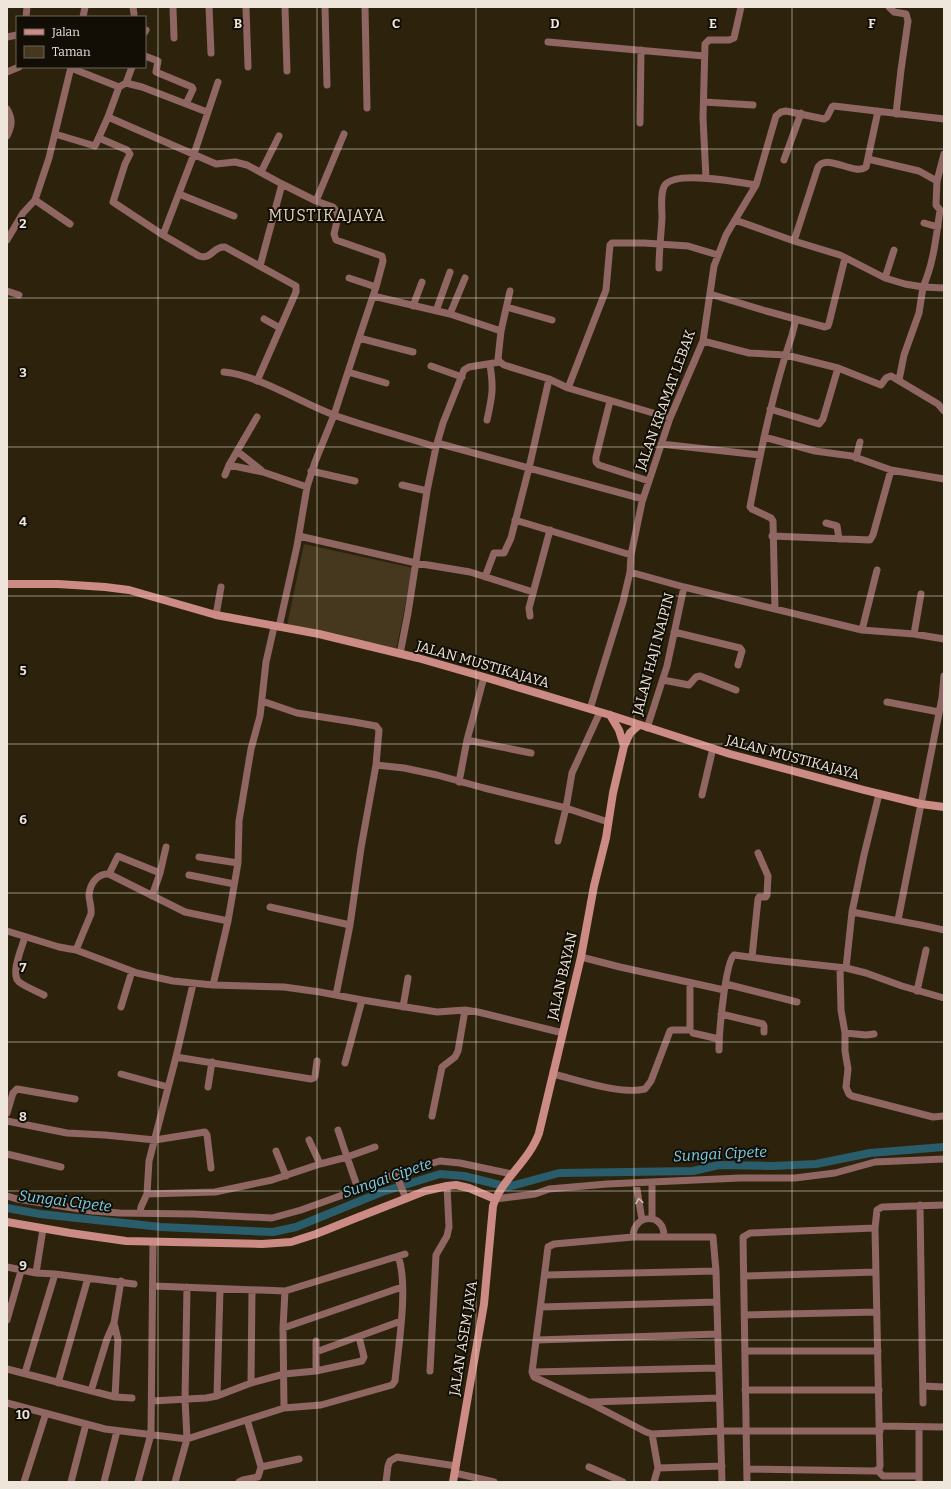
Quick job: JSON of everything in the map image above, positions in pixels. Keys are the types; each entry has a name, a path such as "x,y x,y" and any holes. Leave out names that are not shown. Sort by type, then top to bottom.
{"main road":[{"name":"JALAN MUSTIKAJAYA","path":"7,584 58,584 129,590 216,615 319,634 484,677 610,714 712,748 879,794 921,804 944,807"},
{"name":"JALAN BAYAN","path":"610,714 620,730 624,746"},
{"name":"JALAN BAYAN","path":"495,1199 536,1142 581,957 624,746 630,733 643,726"},
{"path":"7,1222 97,1238 154,1242 262,1244 291,1242 356,1218 405,1196 447,1186 456,1185 469,1188 495,1199"},
{"name":"JALAN ASEM JAYA","path":"453,1482 484,1304 490,1228 495,1199"}],"street":[{"path":"173,7 174,38"},
{"path":"209,7 211,53"},
{"path":"246,7 248,67"},
{"path":"285,7 287,71"},
{"path":"324,7 327,85"},
{"path":"365,7 367,108"},
{"path":"706,178 704,102 705,44 709,40 729,40 734,38 741,7"},
{"path":"889,7 894,12 906,14 908,21 896,114"},
{"path":"548,42 704,56"},
{"path":"640,123 641,50"},
{"path":"146,56 158,60 156,72 192,87 193,89 186,104"},
{"path":"7,72 17,68"},
{"path":"7,240 23,213 35,200 49,158 71,68"},
{"path":"73,68 118,87"},
{"path":"126,83 132,68"},
{"path":"163,235 194,154 218,82"},
{"path":"55,134 94,146 96,145 108,117 118,87 126,83 142,87 207,112"},
{"path":"704,102 753,105"},
{"name":"JALAN KRAMAT LEBAK","path":"590,709 630,572 630,555 643,499 670,418 703,342 712,277 718,255 726,235 756,185 776,116 783,111 801,113 824,119 834,106 944,119"},
{"path":"7,109 12,122 7,136"},
{"path":"794,241 818,166 827,162 863,170 866,167 878,111"},
{"path":"784,160 801,113"},
{"path":"108,117 216,164 240,163 247,165 316,201 333,207 337,212 338,217 334,234 336,240 382,256 383,261 376,287 334,415 306,487 299,536 266,662 260,716 244,785 239,821 238,863 228,921 213,985"},
{"path":"316,201 344,134"},
{"path":"261,172 279,136"},
{"path":"99,138 127,150 130,154 125,164 113,202 163,235 199,256 204,258 209,256 217,248 225,247 293,284 297,289 257,381"},
{"path":"899,380 904,355 919,313 936,242 940,210 936,205 937,181 944,154"},
{"path":"868,159 919,171 937,181"},
{"path":"659,268 662,196 665,185 672,180 696,177 756,185"},
{"path":"260,266 282,184"},
{"path":"179,194 234,216"},
{"path":"35,200 70,224"},
{"path":"735,220 794,241 828,251 885,278 905,284 944,288"},
{"path":"924,224 938,227"},
{"path":"568,388 606,290 610,245 612,243 688,246 718,255"},
{"path":"885,278 894,250"},
{"path":"710,294 825,327 828,326 845,258"},
{"path":"436,311 450,272"},
{"path":"350,278 376,287"},
{"path":"450,314 465,278"},
{"path":"413,306 422,282"},
{"path":"7,290 19,295"},
{"path":"500,362 498,356 501,331 510,291"},
{"path":"373,296 450,314 501,331"},
{"path":"507,307 552,320"},
{"path":"264,319 280,328"},
{"path":"775,608 772,536 773,521 771,518 750,507 770,409 795,323 794,319"},
{"path":"359,338 413,352"},
{"path":"703,342 750,353 786,355 838,368 881,385 889,376 899,380 938,404 944,411"},
{"path":"400,654 436,445 443,423 466,368 490,365 500,362 549,379 568,388 670,418"},
{"path":"487,420 493,393 490,365"},
{"path":"431,366 462,377"},
{"path":"770,409 819,424 823,419 838,368"},
{"path":"224,372 238,374 257,381 334,415 436,445 529,468 643,499"},
{"path":"348,372 386,383"},
{"path":"485,577 494,553 505,553 510,541 529,468 549,379"},
{"path":"610,401 596,462 649,481"},
{"path":"225,475 229,465 257,417"},
{"path":"764,437 815,450 856,458 892,470 944,479"},
{"path":"856,458 860,442"},
{"path":"661,444 760,455"},
{"path":"237,451 263,472"},
{"path":"229,465 263,472 306,487"},
{"path":"772,536 871,539 892,470"},
{"path":"311,471 355,481"},
{"path":"402,485 427,491"},
{"path":"515,520 630,555"},
{"path":"826,523 837,526 839,538"},
{"path":"530,616 529,608 550,530"},
{"path":"299,536 416,563 470,572 534,592"},
{"path":"862,630 877,570"},
{"path":"630,572 684,587 862,630 914,634 944,639"},
{"path":"216,615 221,587"},
{"name":"JALAN HAJI NAIPIN","path":"643,726 663,680 684,587"},
{"path":"914,634 920,594"},
{"path":"674,632 740,648 742,651 738,665"},
{"path":"663,680 689,685 696,677 700,676 736,690"},
{"path":"898,920 939,712 944,676"},
{"path":"459,782 467,740 484,677"},
{"path":"262,701 297,712 376,726 379,730 376,765 361,848 350,925 336,995"},
{"path":"887,702 939,712"},
{"path":"558,840 566,808 572,773 600,712"},
{"path":"467,740 531,753"},
{"path":"702,795 712,748"},
{"path":"376,765 437,774 459,782 566,808 608,822"},
{"path":"879,794 852,912 843,968 841,1010 845,1033 844,1051 848,1069 846,1087 849,1094 852,1096 933,1117 944,1116"},
{"path":"152,896 160,873 166,848"},
{"path":"752,957 758,897 766,897 767,895 768,876 758,853"},
{"path":"110,874 118,856 160,873"},
{"path":"199,857 238,863"},
{"path":"76,950 91,914 92,907 89,894 93,883 100,876 110,874 185,912 228,921"},
{"path":"189,875 234,884"},
{"path":"270,907 350,925"},
{"path":"852,912 944,930"},
{"path":"7,931 59,948 76,950 132,971 173,981 193,984 284,987 436,1012 464,1010 478,1012 563,1033"},
{"path":"25,937 16,968 16,977 18,981 44,995"},
{"path":"917,991 926,950"},
{"path":"719,1050 721,1014 725,987 732,956 737,954 779,961 843,968 866,973 917,991 944,998"},
{"path":"581,957 690,983 725,987 797,1002"},
{"path":"121,1007 132,971"},
{"path":"403,1006 408,978"},
{"path":"553,1074 613,1089 632,1091 645,1089 651,1081 670,1031 690,1030 690,983"},
{"path":"140,1213 147,1194 149,1160 176,1057 193,984"},
{"path":"344,1063 362,1000"},
{"path":"432,1116 442,1067 455,1057 458,1050 464,1010"},
{"path":"721,1014 763,1024 764,1032"},
{"path":"693,1033 719,1039"},
{"path":"845,1033 866,1035 874,1034"},
{"path":"176,1057 311,1079 315,1076 317,1061"},
{"path":"208,1087 212,1062"},
{"path":"121,1074 168,1087"},
{"path":"7,1113 13,1092 17,1089 75,1099"},
{"path":"7,1121 67,1133 112,1135 155,1140 206,1133 211,1168"},
{"path":"338,1130 358,1189"},
{"path":"309,1140 320,1164"},
{"path":"147,1194 215,1192 286,1176 375,1147"},
{"path":"276,1151 286,1176"},
{"path":"7,1154 60,1167"},
{"path":"495,1199 535,1194 558,1188 740,1178 785,1179 835,1173 875,1162 944,1159"},
{"path":"7,1196 17,1199 92,1211 272,1218 301,1210 434,1163 451,1162 511,1176"},
{"path":"397,1177 405,1196"},
{"path":"652,1182 652,1219"},
{"path":"636,1183 642,1220"},
{"path":"430,1371 436,1255 444,1243 449,1227 447,1186"},
{"path":"920,1205 923,1402"},
{"path":"878,1470 880,1466 880,1429 876,1312 875,1228 877,1210 879,1208 944,1205"},
{"path":"633,1237 635,1227 642,1220 652,1219 658,1221 662,1225 664,1237"},
{"path":"747,1482 744,1237 747,1234 875,1228"},
{"path":"36,1273 43,1229"},
{"path":"722,1482 722,1466 720,1431 718,1368 716,1270 713,1237 633,1237 552,1245 548,1247 546,1275 532,1372 534,1377 588,1402 646,1432 652,1434 720,1431 747,1432 944,1427"},
{"path":"138,1482 151,1434 154,1242"},
{"path":"154,1286 285,1291 405,1254"},
{"path":"7,1403 117,1431 187,1439 284,1408 321,1405 394,1384 401,1321 402,1287 398,1256"},
{"path":"7,1267 21,1271 121,1281 134,1284"},
{"path":"546,1275 716,1270"},
{"path":"7,1320 21,1271"},
{"path":"744,1276 876,1272"},
{"path":"25,1373 55,1274"},
{"path":"58,1383 88,1278"},
{"path":"91,1392 107,1339 114,1322 121,1281"},
{"path":"175,1482 187,1439 184,1400 187,1287"},
{"path":"283,1328 402,1287"},
{"path":"217,1396 220,1289"},
{"path":"251,1383 252,1290"},
{"path":"284,1408 283,1328 285,1291"},
{"path":"541,1307 717,1302"},
{"path":"745,1315 876,1312"},
{"path":"316,1352 401,1321"},
{"path":"114,1322 118,1340 114,1397"},
{"path":"537,1340 718,1334"},
{"path":"152,1401 184,1400 217,1396 251,1383 284,1374 316,1371 362,1361 364,1357 359,1337"},
{"path":"316,1341 316,1371"},
{"path":"745,1351 878,1351"},
{"path":"7,1368 91,1392 114,1397 132,1398"},
{"path":"532,1372 718,1368"},
{"path":"923,1386 944,1387"},
{"path":"745,1390 879,1390"},
{"path":"588,1402 719,1398"},
{"path":"24,1482 46,1413"},
{"path":"240,1482 258,1477 261,1467 248,1423"},
{"path":"71,1482 86,1424"},
{"path":"878,1470 883,1476 919,1479 919,1427"},
{"path":"104,1482 117,1431"},
{"path":"652,1434 658,1468 654,1482"},
{"path":"386,1482 390,1461 397,1457 456,1470 494,1482"},
{"path":"261,1467 299,1459"},
{"path":"658,1468 722,1466"},
{"path":"589,1467 623,1482"},
{"path":"747,1470 878,1470"}],"green space":[{"path":"304,544 413,568 396,650 287,626"}],"waterway":[{"name":"Sungai Cipete","path":"7,1208 40,1214 161,1227 273,1232 296,1227 382,1192 440,1174 464,1176 508,1187 559,1173 693,1171 719,1165 772,1166 816,1164 870,1153 944,1147"}],"district":[{"name":"MUSTIKAJAYA","path":"327,215"}]}
